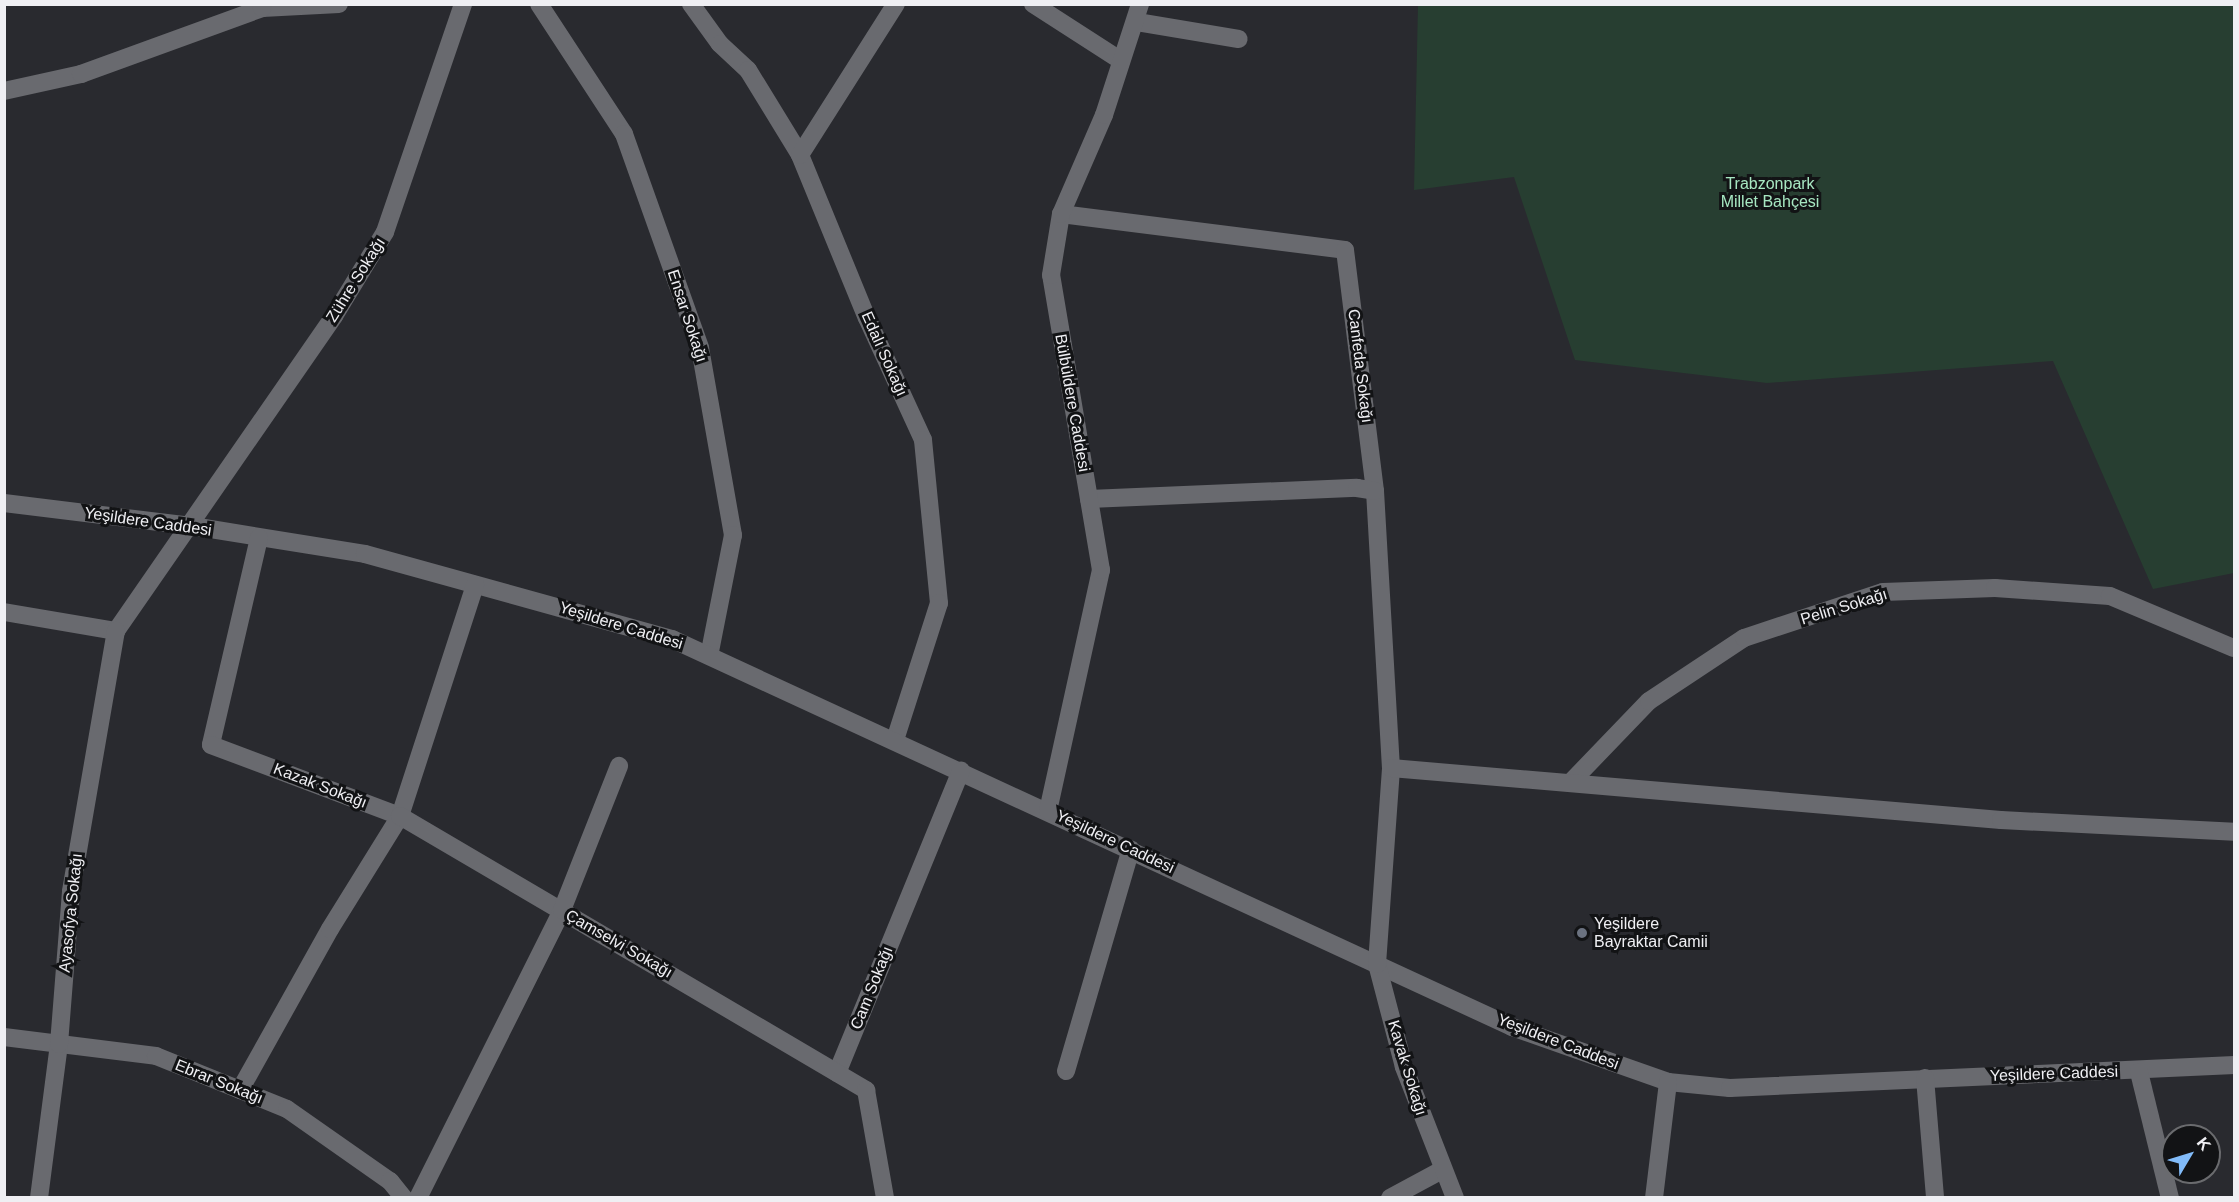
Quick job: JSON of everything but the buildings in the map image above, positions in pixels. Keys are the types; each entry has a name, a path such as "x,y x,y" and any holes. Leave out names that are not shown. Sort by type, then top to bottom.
{"street":[{"path":"4,91 81,74 262,6 339,4"},
{"name":"Zühre Sokağı","path":"116,631 192,526 334,316 385,232 463,4"},
{"name":"Ensar Sokağı","path":"539,4 624,134 700,348 733,535 709,656"},
{"name":"Edalı Sokağı","path":"691,4 720,44 748,70 800,154 867,318 923,440 939,603 895,741"},
{"path":"800,154 896,4"},
{"path":"1033,4 1120,60"},
{"path":"1139,13 1239,39"},
{"name":"Bülbüldere Caddesi","path":"1048,811 1101,570 1051,275 1061,214 1104,115 1120,60 1139,13"},
{"name":"Canfeda Sokağı","path":"1061,214 1345,250 1375,491 1390,768"},
{"path":"1089,499 1357,488 1375,491"},
{"name":"Yeşildere Caddesi","path":"4,503 192,526 365,554 672,639 961,770 1512,1027 1668,1082 1730,1088 1925,1078 2139,1072 2235,1065"},
{"name":"Kazak Sokağı","path":"259,538 211,745 400,816"},
{"path":"240,1090 330,929 400,816 475,585"},
{"name":"Pelin Sokağı","path":"1571,782 1649,700 1744,638 1883,592 1995,588 2110,596 2235,648"},
{"path":"4,612 116,631"},
{"name":"Ayasofya Sokağı","path":"39,1197 59,1044 71,891 116,631"},
{"path":"418,1197 562,910 619,766"},
{"path":"1390,768 2001,820 2235,832"},
{"name":"Kavak Sokağı","path":"1390,768 1377,964 1404,1067 1442,1170 1455,1197"},
{"name":"Cam Sokağı","path":"837,1073 961,770"},
{"name":"Çamselvi Sokağı","path":"400,816 837,1073"},
{"path":"1066,1071 1131,849"},
{"name":"Ebrar Sokağı","path":"4,1037 156,1056 287,1109 390,1180 404,1197"},
{"path":"2139,1072 2170,1197"},
{"path":"837,1073 866,1090 885,1197"},
{"path":"1925,1078 1935,1197"},
{"path":"1654,1197 1668,1082"},
{"path":"1390,1197 1442,1170"}],"green space":[{"name":"Trabzonpark Millet Bahçesi","path":"1418,5 2234,5 2234,573 2153,589 2053,361 1767,383 1575,360 1514,177 1414,190"}],"place":[{"name":"Yeşildere Bayraktar Camii","path":"1582,933"}]}
